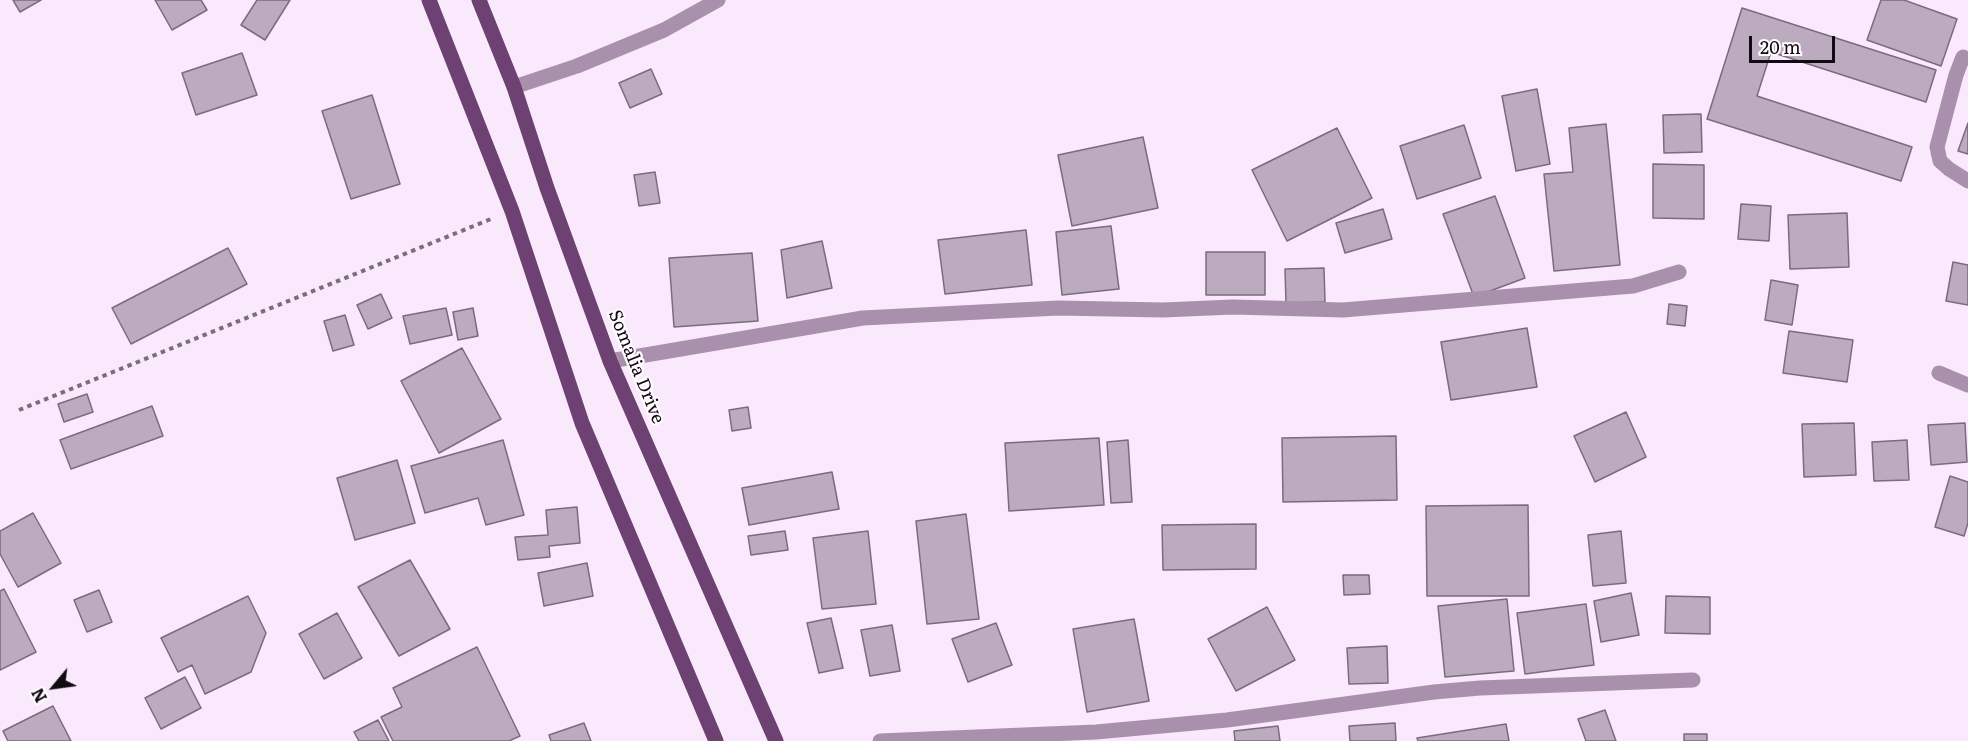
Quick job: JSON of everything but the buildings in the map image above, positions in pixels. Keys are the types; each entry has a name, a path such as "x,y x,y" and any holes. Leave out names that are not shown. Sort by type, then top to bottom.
{"main road":[{"path":"429,0 512,211 582,423 716,741"},
{"name":"Somalia Drive","path":"479,0 514,87 547,188 610,361 776,741"}],"street":[{"path":"514,87 577,66 664,30 718,0"},
{"path":"1963,57 1937,147 1940,161 1949,170 1968,181"},
{"path":"610,361 863,318 1058,308 1163,310 1233,307 1343,310 1633,286 1679,272"},
{"path":"1939,373 1968,385"},
{"path":"880,741 1143,728 1227,720 1434,692 1480,688 1693,680"}],"path":[{"path":"19,410 512,211"}]}
